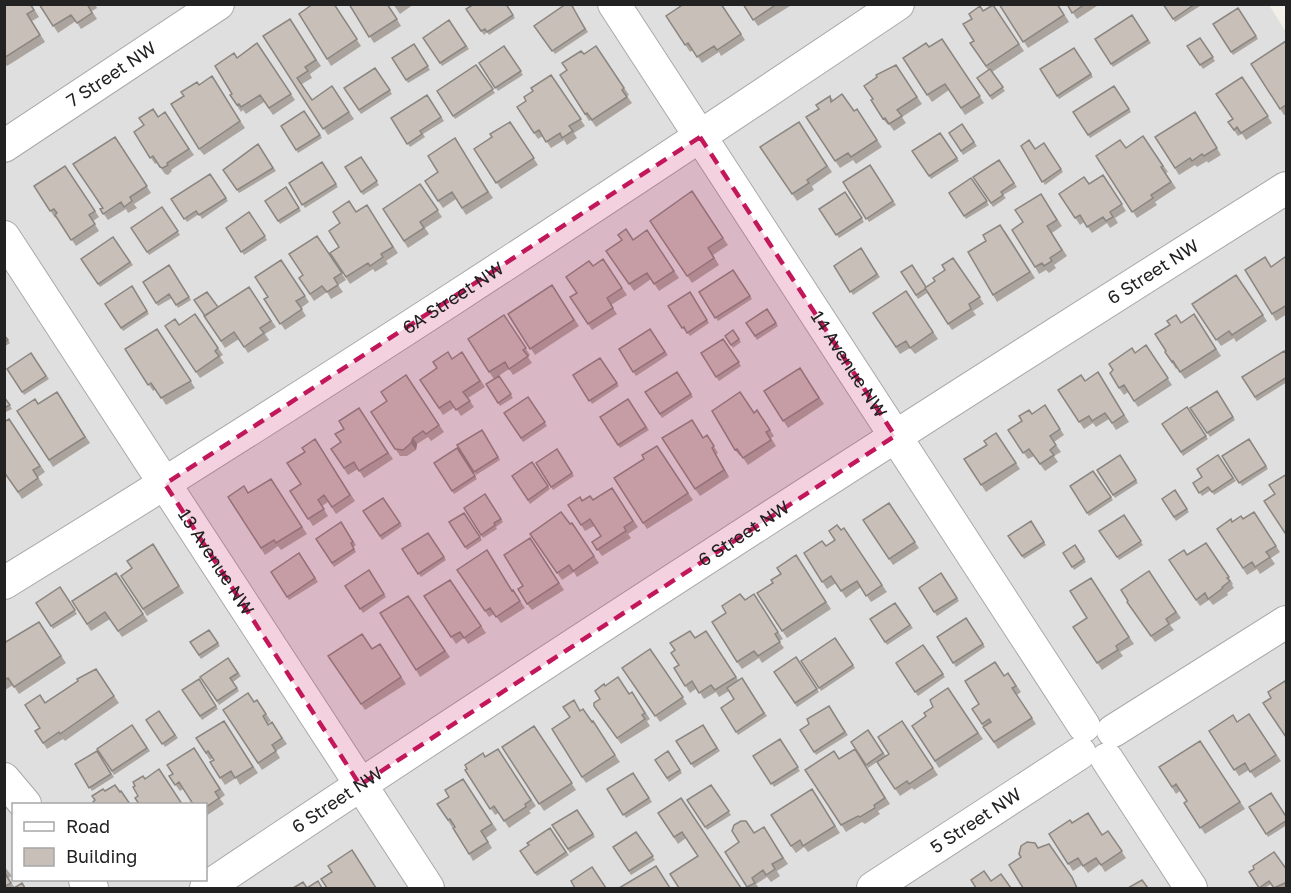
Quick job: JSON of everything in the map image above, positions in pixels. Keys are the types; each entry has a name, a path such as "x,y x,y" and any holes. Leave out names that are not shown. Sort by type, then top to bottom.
{"street":[{"name":"7 Street NW","path":"4,146 218,4"},
{"name":"14 Avenue NW","path":"614,4 1191,888"},
{"name":"6A Street NW","path":"4,583 165,484 700,137 898,4"},
{"name":"6 Street NW","path":"206,888 895,436 1287,188"},
{"name":"13 Avenue NW","path":"4,237 428,888"},
{"name":"5 Street NW","path":"873,888 1287,622"},
{"path":"4,779 24,803"}],"highlighted area":[{"path":"700,137 895,436 360,785 165,484"}],"shaded area":[{"path":"5,5 1269,5 1286,32 1286,888 5,888"}],"building":[{"path":"4,4 30,4 34,10 27,14 40,35 4,58"},
{"path":"39,4 87,4 92,13 77,23 71,15 53,26"},
{"path":"313,4 334,4 357,39 327,59 299,14"},
{"path":"349,4 387,4 397,19 369,37"},
{"path":"474,4 506,4 513,15 487,32 485,29 481,31 466,9"},
{"path":"566,4 571,4 585,29 552,51 534,26"},
{"path":"684,4 721,4 741,34 717,50 714,46 697,57 688,43 685,45 666,16"},
{"path":"743,4 777,4 753,20"},
{"path":"999,4 1057,4 1064,15 1023,42"},
{"path":"1067,4 1085,4 1072,13"},
{"path":"1163,4 1195,4 1173,19"},
{"path":"993,5 1019,44 986,66 970,43 974,41 963,24 972,19 969,14 980,6 983,11"},
{"path":"1238,8 1256,36 1231,52 1213,24"},
{"path":"1132,15 1148,40 1111,64 1095,39"},
{"path":"290,19 316,60 305,67 308,71 297,78 312,100 332,86 349,112 323,129 263,36"},
{"path":"449,20 466,46 440,63 423,38"},
{"path":"1200,38 1213,57 1200,65 1187,46"},
{"path":"942,39 980,96 961,108 945,84 927,95 903,58 926,43 929,47"},
{"path":"1286,41 1287,104 1280,109 1251,64"},
{"path":"257,43 291,94 269,108 260,95 241,107 237,105 215,66 234,53 237,58"},
{"path":"414,44 428,66 406,80 392,58"},
{"path":"504,46 521,71 495,88 479,63"},
{"path":"596,46 624,88 622,90 627,97 592,120 587,113 585,114 560,75 567,70 562,63 581,51 584,54"},
{"path":"1074,48 1091,74 1057,96 1040,69"},
{"path":"476,65 493,89 453,116 437,91"},
{"path":"896,65 917,97 897,110 902,116 889,124 885,118 883,119 864,86 877,77 876,75"},
{"path":"375,68 390,90 359,110 344,88"},
{"path":"990,69 1003,87 990,96 977,78"},
{"path":"551,75 581,119 569,126 573,131 562,138 560,133 546,142 539,130 534,133 517,107 526,101 524,97 533,91 531,88"},
{"path":"212,76 240,121 199,149 171,104 184,96 181,92 197,82 199,85"},
{"path":"1242,77 1268,116 1241,133 1237,127 1234,130 1228,122 1233,119 1216,94"},
{"path":"1114,86 1129,109 1088,135 1073,112"},
{"path":"842,94 854,111 857,109 877,140 851,157 848,153 835,161 806,117 819,109 816,105 830,96 831,102"},
{"path":"427,95 441,117 420,131 422,134 407,144 391,118"},
{"path":"153,109 158,117 165,112 189,149 163,168 153,156 150,158 134,132 144,125 139,118"},
{"path":"304,111 320,135 296,150 281,126"},
{"path":"1195,112 1217,148 1192,161 1190,158 1175,168 1155,137"},
{"path":"510,122 534,158 496,183 474,149 492,137 490,134"},
{"path":"799,122 827,166 807,180 809,183 792,194 760,147"},
{"path":"962,124 974,142 961,151 949,133"},
{"path":"940,133 957,158 929,176 912,151"},
{"path":"1143,136 1171,182 1151,195 1153,198 1132,212 1096,156 1120,140 1126,148"},
{"path":"115,137 147,186 130,197 132,201 124,207 121,202 103,214 100,209 103,208 73,164"},
{"path":"455,138 488,192 462,208 452,192 438,201 425,181 438,172 428,156"},
{"path":"1029,140 1035,149 1044,143 1061,169 1042,182 1021,146"},
{"path":"258,144 273,168 237,190 223,170"},
{"path":"361,157 377,181 361,192 345,167"},
{"path":"999,160 1014,183 1001,192 1003,195 991,203 973,177"},
{"path":"322,162 336,184 302,205 289,183"},
{"path":"870,165 893,201 866,219 843,182"},
{"path":"65,166 95,211 89,215 95,224 71,240 55,215 57,213 54,209 50,211 34,186"},
{"path":"210,174 226,198 199,215 196,211 184,219 171,199"},
{"path":"1103,175 1122,204 1110,212 1113,217 1106,221 1103,217 1087,227 1080,215 1075,218 1059,194 1084,177 1089,184"},
{"path":"971,178 987,201 964,216 949,193"},
{"path":"420,184 438,210 420,222 424,228 404,241 383,209"},
{"path":"286,187 299,208 278,221 265,201"},
{"path":"692,191 723,238 708,248 714,258 687,276 650,221"},
{"path":"845,192 862,218 836,235 819,209"},
{"path":"1041,194 1057,220 1047,226 1062,250 1050,258 1052,261 1044,266 1042,263 1035,267 1012,230 1023,222 1015,210"},
{"path":"349,201 356,212 367,205 393,247 381,254 383,257 370,266 368,263 346,277 330,253 339,247 329,231 340,223 333,212"},
{"path":"162,207 178,231 147,252 131,228"},
{"path":"249,212 265,236 241,252 226,228"},
{"path":"1000,225 1030,272 993,295 968,252 986,241 983,235"},
{"path":"626,229 633,240 647,230 674,271 654,284 647,273 629,284 606,251 622,240 618,235"},
{"path":"317,236 342,273 334,278 338,285 327,292 322,286 310,294 299,278 303,275 289,254"},
{"path":"113,237 130,262 98,284 81,259"},
{"path":"861,248 877,274 850,292 834,266"},
{"path":"1265,257 1271,267 1285,257 1287,259 1287,305 1272,314 1245,270"},
{"path":"953,258 980,297 969,304 971,309 948,324 925,288 935,281 933,278 945,270 942,265"},
{"path":"603,259 622,288 607,298 613,308 588,324 570,297 577,293 566,277 589,261 593,266"},
{"path":"281,260 305,296 296,301 302,309 280,324 264,299 268,297 255,277"},
{"path":"169,265 189,297 176,305 169,294 156,303 143,282"},
{"path":"912,265 926,287 916,295 901,272"},
{"path":"733,270 750,296 715,318 699,292"},
{"path":"1236,275 1263,315 1232,335 1229,331 1216,340 1192,304"},
{"path":"552,285 574,320 530,349 508,314"},
{"path":"132,286 147,311 121,328 105,304"},
{"path":"249,287 271,321 260,328 264,333 244,347 234,332 221,341 204,316"},
{"path":"906,291 933,332 910,348 906,341 896,347 873,313"},
{"path":"207,292 218,307 205,316 194,300"},
{"path":"690,292 707,320 687,333 668,306"},
{"path":"767,309 776,323 755,336 746,323"},
{"path":"195,314 218,348 215,351 219,356 196,372 165,326 175,319 179,325"},
{"path":"1194,314 1216,349 1180,372 1155,334 1170,325 1167,321 1176,315 1181,323"},
{"path":"504,315 526,348 523,350 528,356 509,369 505,362 489,372 468,339"},
{"path":"157,329 191,381 161,398 151,383 148,385 125,349"},
{"path":"650,329 665,352 633,372 619,349"},
{"path":"733,330 739,339 731,345 725,336"},
{"path":"723,339 739,362 716,377 701,353"},
{"path":"1146,345 1168,378 1134,401 1124,385 1119,388 1110,373 1113,370 1109,364 1132,348 1135,353"},
{"path":"1284,351 1287,355 1287,377 1255,397 1242,377"},
{"path":"448,352 452,359 462,352 480,381 463,392 470,401 456,410 450,401 439,408 420,380 437,368 433,362"},
{"path":"31,353 46,376 22,392 7,369"},
{"path":"600,358 617,383 589,401 573,375"},
{"path":"800,368 819,398 783,421 764,391"},
{"path":"677,372 691,394 660,414 645,392"},
{"path":"1098,372 1124,415 1112,423 1105,413 1092,421 1089,416 1079,422 1058,390 1081,375 1085,381"},
{"path":"406,375 439,425 426,434 423,431 413,438 403,450 395,449 371,412 387,401 381,392"},
{"path":"499,376 511,394 498,403 486,384"},
{"path":"1217,391 1233,417 1207,433 1190,408"},
{"path":"57,392 85,437 49,460 17,411 35,399 38,404"},
{"path":"740,392 754,413 757,410 770,430 766,432 771,440 743,458 737,449 735,450 712,411"},
{"path":"4,397 10,405 4,408"},
{"path":"528,397 545,422 521,438 504,413"},
{"path":"628,399 646,427 618,445 600,417"},
{"path":"1045,405 1060,429 1050,436 1056,445 1050,450 1054,455 1040,464 1029,449 1023,453 1008,430 1022,421 1019,416 1029,410 1032,414"},
{"path":"1187,407 1206,436 1181,452 1162,424"},
{"path":"359,408 388,453 359,471 354,462 344,468 331,449 341,442 335,434 344,429 339,421"},
{"path":"9,419 40,466 33,470 38,478 18,492 4,472 4,422"},
{"path":"692,420 703,438 707,435 724,470 695,489 662,438"},
{"path":"482,430 498,457 474,472 457,445"},
{"path":"996,433 1016,463 981,485 964,459 987,445 984,441"},
{"path":"315,439 350,495 332,507 324,495 318,500 324,509 308,519 290,491 301,484 287,463 305,452 302,448"},
{"path":"1249,439 1266,466 1239,483 1222,456"},
{"path":"657,446 688,493 643,523 614,478 644,459 642,455"},
{"path":"457,448 475,476 452,491 434,463"},
{"path":"557,449 572,473 551,487 536,463"},
{"path":"1120,455 1136,480 1113,495 1097,470"},
{"path":"1218,455 1233,478 1212,492 1208,487 1199,493 1193,483 1202,477 1197,469"},
{"path":"532,462 548,486 528,500 512,476"},
{"path":"1093,471 1111,497 1087,513 1070,486"},
{"path":"1287,474 1287,536 1264,501 1275,494 1269,485"},
{"path":"271,479 302,527 276,543 274,540 261,548 228,497 244,486 248,493"},
{"path":"612,488 633,521 624,527 626,531 597,550 592,542 601,536 590,519 581,525 568,505 580,497 582,501 590,496 593,500"},
{"path":"1175,490 1187,509 1174,517 1162,499"},
{"path":"485,494 501,519 481,535 464,508"},
{"path":"383,498 400,523 380,536 363,511"},
{"path":"889,503 915,542 889,559 863,520"},
{"path":"561,512 570,524 572,523 594,556 573,571 569,565 557,573 530,534"},
{"path":"1254,512 1276,546 1266,552 1270,557 1255,567 1252,562 1243,568 1217,529 1231,519 1232,522 1241,516 1243,519"},
{"path":"464,513 480,537 465,547 449,522"},
{"path":"1124,515 1141,541 1117,557 1099,531"},
{"path":"1031,521 1044,542 1022,556 1008,536"},
{"path":"341,522 353,542 351,543 354,549 332,563 316,539"},
{"path":"837,525 841,530 844,528 882,585 866,596 857,581 841,591 831,576 822,582 804,553 822,541 826,546 835,540 829,531"},
{"path":"428,533 444,557 418,574 402,549"},
{"path":"530,538 559,583 527,604 518,589 523,586 504,555"},
{"path":"1206,543 1230,581 1208,599 1205,593 1196,600 1169,560 1184,550 1187,555"},
{"path":"153,544 179,586 143,609 121,576 132,568 127,561"},
{"path":"1075,545 1084,559 1072,567 1063,553"},
{"path":"487,550 520,601 496,617 490,608 485,611 457,570"},
{"path":"299,553 315,578 287,597 271,572"},
{"path":"796,555 826,602 782,631 757,593 773,583 771,580 781,574 777,568"},
{"path":"369,570 384,594 360,609 345,586"},
{"path":"1149,571 1176,612 1166,619 1169,624 1151,636 1121,590"},
{"path":"116,573 143,614 118,631 105,612 87,624 72,601"},
{"path":"941,573 957,598 934,612 919,588"},
{"path":"1091,578 1129,637 1116,646 1118,650 1097,663 1073,627 1087,618 1070,591"},
{"path":"450,580 481,626 464,638 460,632 451,637 424,596"},
{"path":"60,587 75,610 51,626 36,603"},
{"path":"740,594 745,600 754,594 778,632 775,634 780,642 758,656 754,651 737,662 712,622 726,613 722,606"},
{"path":"408,596 445,651 416,670 380,613"},
{"path":"895,603 910,625 885,642 870,619"},
{"path":"966,618 983,644 953,663 937,637"},
{"path":"39,622 61,656 14,687 8,678 4,680 4,643"},
{"path":"209,630 218,643 199,655 190,642"},
{"path":"690,631 695,638 706,631 736,677 715,690 711,685 699,693 692,681 685,686 674,668 679,665 671,653 675,650 670,643"},
{"path":"362,634 372,649 380,644 401,677 361,704 328,656"},
{"path":"835,638 853,665 819,688 801,661"},
{"path":"923,645 943,674 915,692 896,663"},
{"path":"650,649 683,697 655,716 622,668"},
{"path":"796,657 817,689 795,703 774,672"},
{"path":"228,658 238,673 230,678 237,688 217,701 200,677"},
{"path":"995,662 1004,676 1008,673 1016,686 1012,688 1032,718 994,742 983,727 991,722 989,719 982,724 972,709 979,704 965,681"},
{"path":"96,669 114,696 60,734 59,732 43,743 35,731 40,728 25,705 40,695 45,703 78,681 77,679"},
{"path":"618,677 629,694 632,692 645,713 642,715 645,719 617,738 594,703 600,699 595,691"},
{"path":"742,678 764,713 736,732 721,708 734,699 727,688"},
{"path":"199,679 216,706 200,716 182,690"},
{"path":"1285,681 1287,683 1286,737 1263,703 1271,698 1268,692"},
{"path":"948,688 978,733 935,761 912,726 926,716 924,713 933,707 930,700"},
{"path":"248,693 254,702 257,700 266,714 263,716 268,725 272,722 282,738 272,745 276,751 258,763 223,710"},
{"path":"574,700 580,711 583,709 593,721 615,755 582,777 552,729 570,717 563,707"},
{"path":"829,706 845,732 814,752 800,730 809,724 807,719"},
{"path":"159,711 175,735 162,744 146,720"},
{"path":"1249,714 1276,755 1250,772 1245,763 1234,770 1209,731 1233,715 1237,722"},
{"path":"224,721 253,767 235,778 231,771 220,778 210,762 214,760 196,738"},
{"path":"902,721 933,768 909,784 907,781 895,789 877,762 889,754 878,737"},
{"path":"132,725 147,748 112,771 97,749"},
{"path":"703,725 717,748 691,764 676,741"},
{"path":"534,726 572,783 539,804 502,747"},
{"path":"868,730 883,753 866,765 851,742"},
{"path":"780,739 798,767 771,784 753,756"},
{"path":"1200,741 1240,802 1200,828 1184,803 1187,801 1176,784 1172,787 1159,767"},
{"path":"194,748 220,789 215,792 219,798 207,806 207,803 192,803 179,782 175,785 169,776 173,774 167,765"},
{"path":"498,749 531,800 525,804 526,807 504,821 494,806 490,809 465,770 467,769 465,765 483,753 485,757"},
{"path":"855,749 885,798 874,805 875,808 841,825 805,770 834,751 839,759"},
{"path":"97,751 111,774 89,788 75,764"},
{"path":"668,751 680,770 667,778 655,760"},
{"path":"159,769 181,803 138,803 135,798 138,796 133,782 143,776 145,779"},
{"path":"633,773 649,798 623,815 607,789"},
{"path":"463,779 492,824 481,831 488,842 469,854 450,819 448,820 437,804 449,797 445,790"},
{"path":"115,785 129,803 94,803 95,800 92,796 103,789 105,791"},
{"path":"711,785 729,811 705,827 687,800"},
{"path":"812,789 835,826 803,846 800,840 791,846 771,815"},
{"path":"1271,793 1287,820 1266,834 1249,807"},
{"path":"681,798 741,888 679,888 670,874 698,856 682,832 674,837 658,813"},
{"path":"577,810 593,834 568,849 552,825"},
{"path":"1088,813 1102,835 1108,831 1122,851 1101,865 1096,858 1083,866 1078,858 1068,864 1049,834 1070,820 1072,823"},
{"path":"746,821 754,833 764,827 783,858 772,864 775,869 766,875 763,870 752,878 755,883 747,887 725,852 739,842 732,831 734,825"},
{"path":"550,828 566,852 535,873 520,851 529,845 527,843"},
{"path":"636,832 653,856 629,871 613,847"},
{"path":"1027,842 1035,843 1038,848 1049,844 1077,888 1023,888 1009,865 1021,857 1019,854 1021,846"},
{"path":"352,850 376,888 327,888 321,879 332,872 328,866"},
{"path":"1274,852 1287,870 1287,882 1274,888 1269,881 1259,888 1249,872 1254,869 1253,866"},
{"path":"656,866 670,888 619,888"},
{"path":"592,867 606,888 575,888 571,881"},
{"path":"984,871 991,881 1001,874 1011,888 976,888 971,880"},
{"path":"4,872 11,883 4,887"},
{"path":"1142,880 1148,888 1128,888"},
{"path":"318,881 322,888 307,888"},
{"path":"303,882 307,888 293,888"},
{"path":"22,883 25,888 14,888"}]}
